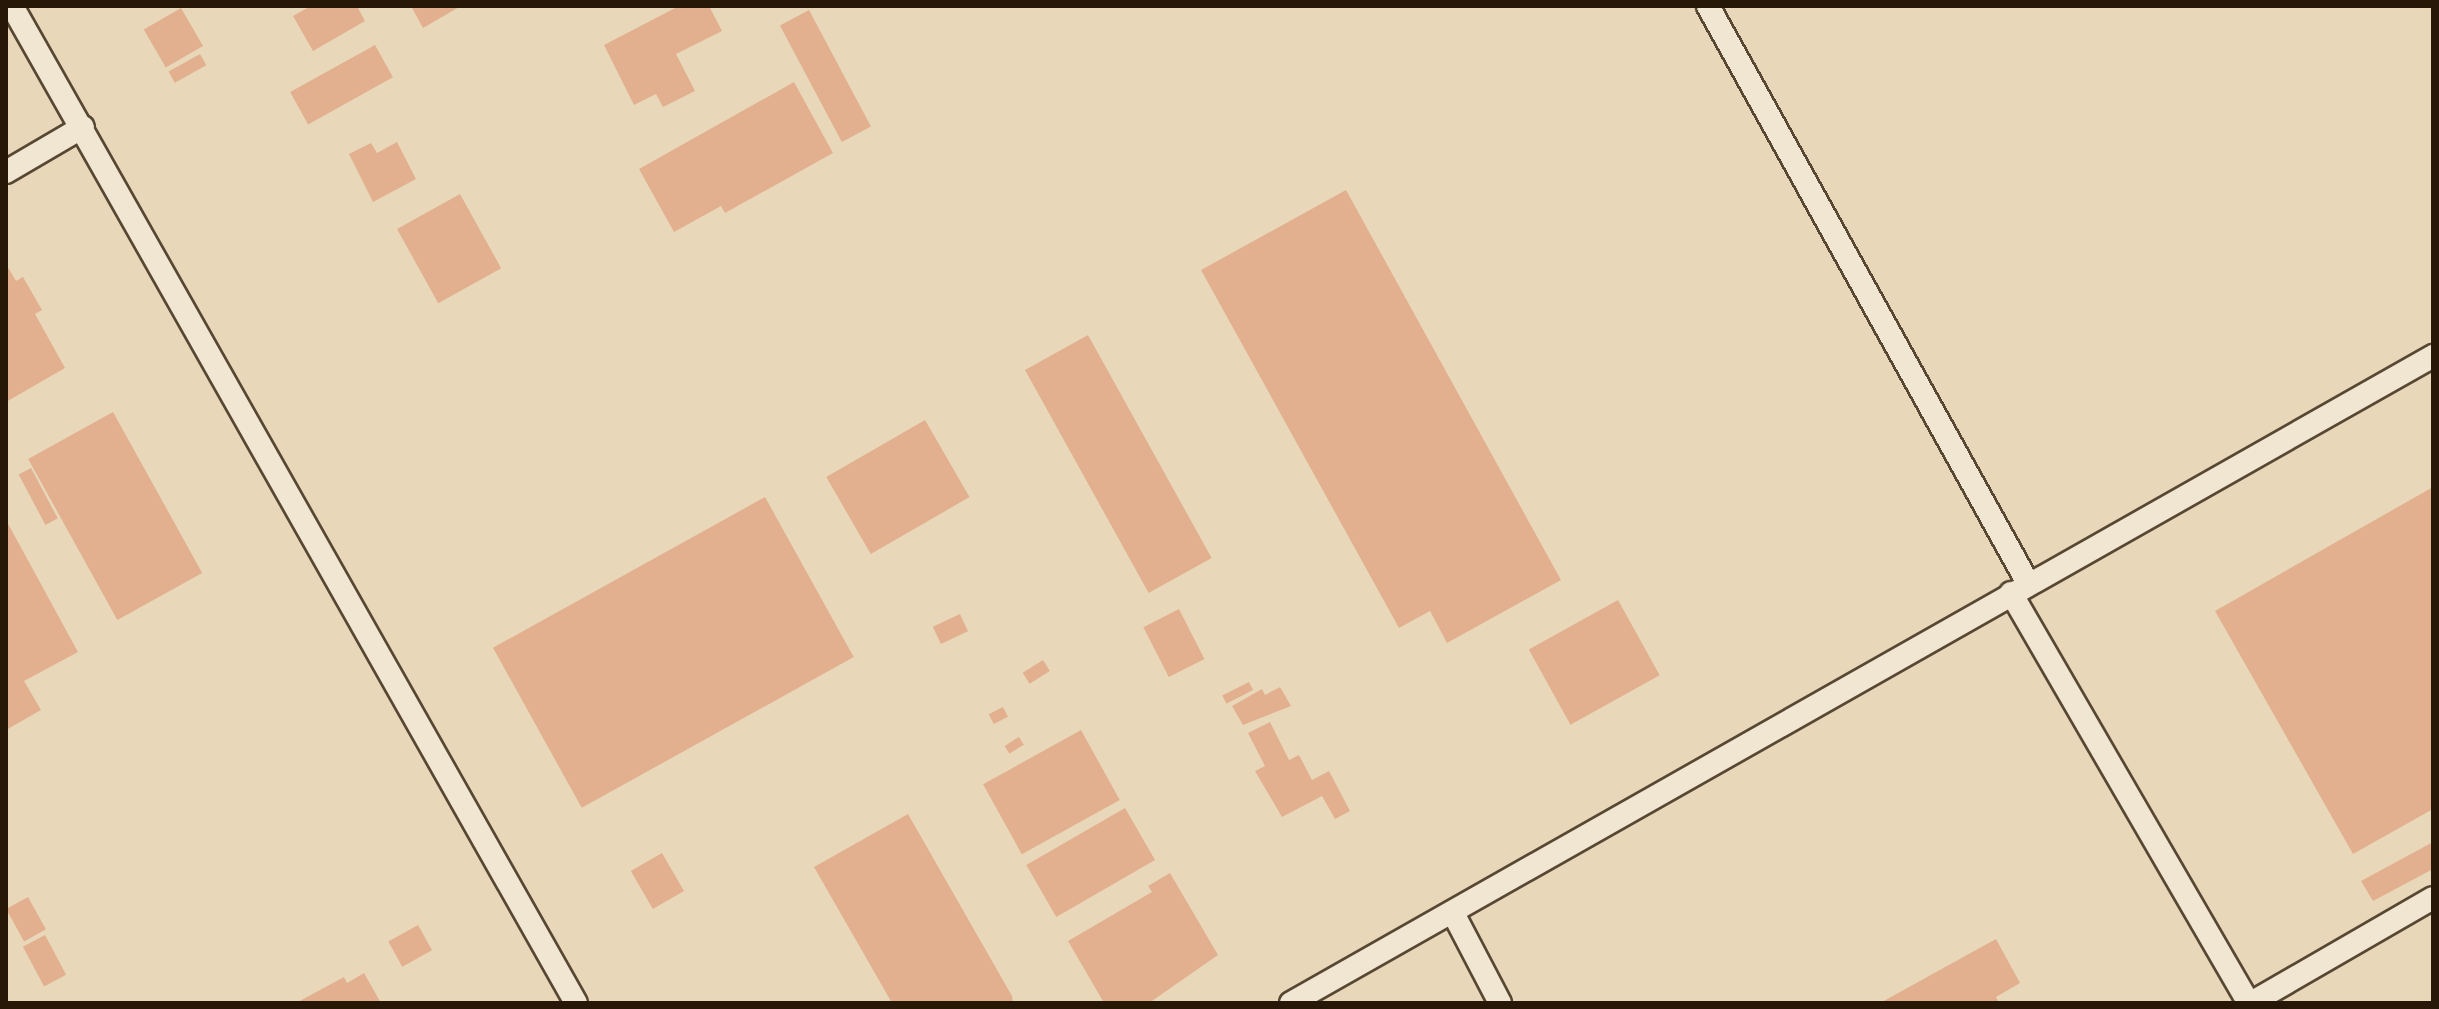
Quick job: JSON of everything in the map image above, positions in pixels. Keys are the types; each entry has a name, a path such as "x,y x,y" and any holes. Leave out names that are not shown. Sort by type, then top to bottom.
{"lane":[{"path":"12,6 576,1003"},
{"path":"1708,6 2020,588 2250,1003 2433,898"},
{"path":"6,172 83,127"},
{"path":"1291,1003 2433,356"},
{"path":"1453,913 1500,1003"}],"building":[{"path":"311,6 357,6 365,21 313,51 293,16"},
{"path":"411,6 461,6 423,28"},
{"path":"679,6 709,6 722,31 676,54 695,91 663,107 656,94 634,105 604,45"},
{"path":"181,8 203,46 166,68 144,30"},
{"path":"809,10 871,127 842,142 780,25"},
{"path":"375,45 393,77 308,124 290,92"},
{"path":"200,54 206,65 175,83 169,71"},
{"path":"794,82 833,153 725,213 721,206 674,232 639,169"},
{"path":"397,142 416,179 373,202 349,154 371,143 377,153"},
{"path":"1346,190 1561,580 1447,643 1430,611 1399,628 1201,270"},
{"path":"460,194 501,268 438,303 397,229"},
{"path":"6,264 16,281 23,277 42,310 35,314 65,368 6,402"},
{"path":"1088,335 1212,558 1149,593 1025,370"},
{"path":"113,412 202,573 117,620 28,459"},
{"path":"925,420 970,497 871,554 826,477"},
{"path":"31,468 58,518 45,525 19,475"},
{"path":"2433,487 2433,809 2353,854 2215,611"},
{"path":"765,497 854,657 582,808 493,648"},
{"path":"6,520 78,652 24,681 41,710 6,730"},
{"path":"1618,600 1660,675 1570,725 1529,649"},
{"path":"1179,609 1204,659 1169,677 1143,627"},
{"path":"960,614 968,631 941,644 933,627"},
{"path":"1043,660 1050,671 1030,684 1023,673"},
{"path":"1249,682 1253,690 1226,704 1222,696"},
{"path":"1280,687 1291,706 1243,725 1232,706 1262,689 1265,695"},
{"path":"1003,707 1008,717 994,724 989,714"},
{"path":"1270,722 1289,760 1299,755 1312,780 1329,771 1350,811 1335,819 1322,796 1282,817 1255,771 1265,766 1248,733"},
{"path":"1081,730 1120,800 1022,854 983,784"},
{"path":"1019,737 1024,745 1009,754 1005,746"},
{"path":"1125,808 1155,860 1056,917 1026,865"},
{"path":"908,814 1012,996 1013,1003 892,1003 814,867"},
{"path":"2433,842 2433,869 2373,901 2361,881"},
{"path":"662,853 684,891 653,909 631,871"},
{"path":"1170,873 1218,955 1149,1003 1104,1003 1068,941 1152,892 1148,886"},
{"path":"28,897 46,929 24,941 6,909"},
{"path":"418,925 432,950 402,967 388,941"},
{"path":"45,935 66,975 44,986 23,947"},
{"path":"1996,939 2020,983 1996,997 1999,1003 1880,1003"},
{"path":"364,973 381,1003 296,1003 344,977 347,983"}]}
